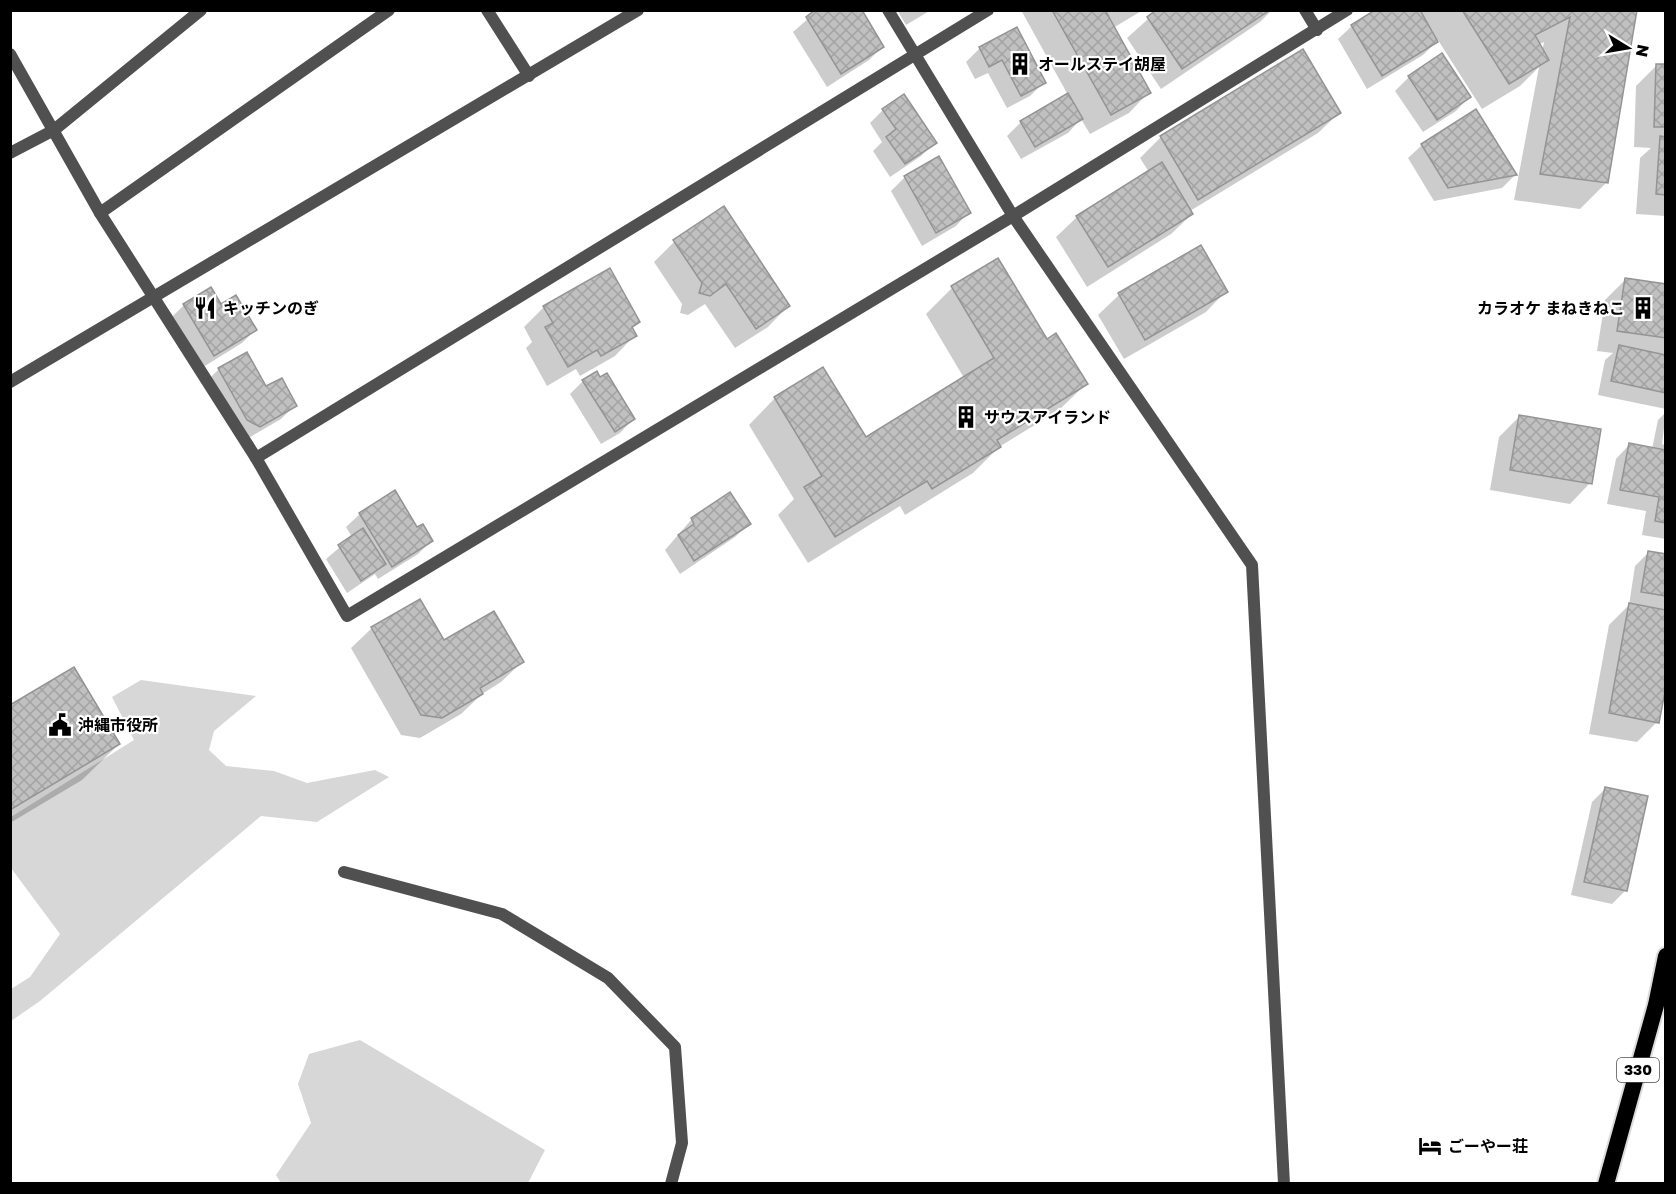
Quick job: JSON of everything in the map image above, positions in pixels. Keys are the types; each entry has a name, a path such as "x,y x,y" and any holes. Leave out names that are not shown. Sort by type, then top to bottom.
{"highway":[{"name":"330","path":"1606,1184 1661,1006 1665,956"}],"street":[{"path":"10,153 54,130 201,10"},
{"path":"100,213 389,10"},
{"path":"487,10 529,76"},
{"path":"10,382 638,10"},
{"path":"888,10 1013,216 1252,565 1284,1184"},
{"path":"256,458 915,57 988,10"},
{"path":"1305,10 1317,30"},
{"path":"10,54 100,213 256,458 347,616 1013,216 1347,10"},
{"path":"344,872 502,914 608,978 675,1047 682,1143 671,1184"}],"shaded area":[{"path":"141,680 256,696 214,731 209,750 226,766 274,771 307,783 375,770 389,777 317,822 261,816 40,1001 11,1021 11,989 30,977 60,934 11,868 11,817 134,740 112,697"},
{"path":"360,1040 545,1150 528,1183 281,1183 276,1175 311,1123 298,1084 309,1054"}],"building":[{"path":"815,10 862,10 884,47 841,74 806,17"},
{"path":"1052,10 1105,10 1151,93 1111,115"},
{"path":"1156,10 1270,10 1182,69 1147,17"},
{"path":"1375,10 1420,10 1438,42 1382,76 1351,25"},
{"path":"1462,10 1637,10 1608,183 1540,174 1570,17 1535,35 1549,60 1509,84"},
{"name":"オールステイ胡屋","path":"1017,27 1046,83 1021,96 1002,60 989,67 979,47"},
{"path":"1303,49 1341,113 1198,200 1160,136"},
{"path":"1442,53 1471,97 1437,120 1408,76"},
{"path":"1656,64 1666,64 1666,127 1654,127"},
{"path":"1068,93 1083,119 1035,147 1020,121"},
{"path":"904,94 937,143 905,164 886,137 896,129 882,109"},
{"path":"1476,109 1517,175 1448,188 1421,144"},
{"path":"1660,136 1666,137 1666,195 1656,194"},
{"path":"939,156 971,213 936,233 904,176"},
{"path":"1162,162 1193,214 1108,267 1076,216"},
{"path":"724,206 790,306 756,329 726,284 710,296 699,293 702,283 673,240"},
{"path":"1201,245 1228,292 1145,340 1118,293"},
{"name":"サウスアイランド","path":"998,258 1047,339 1056,333 1088,384 997,440 1001,447 932,489 927,481 835,537 804,487 822,476 774,397 823,367 866,437 994,358 951,286"},
{"path":"610,268 640,322 632,327 637,336 601,356 597,350 568,367 545,327 553,323 543,306"},
{"name":"カラオケ まねきねこ","path":"1625,278 1666,284 1666,338 1617,331"},
{"path":"211,287 221,304 236,295 257,330 214,356 183,304"},
{"path":"1619,345 1666,355 1666,393 1611,381"},
{"path":"247,352 266,386 282,378 297,406 260,427 247,420 218,368"},
{"path":"597,371 600,377 607,373 635,419 615,432 582,380"},
{"path":"1519,415 1601,429 1592,484 1510,470"},
{"path":"1629,443 1666,450 1666,523 1655,521 1659,497 1620,490"},
{"path":"395,490 417,527 423,524 433,541 392,567 359,513"},
{"path":"730,492 751,524 694,561 678,535 694,524 691,518"},
{"path":"363,528 386,564 361,581 338,545"},
{"path":"1648,551 1666,554 1666,596 1641,592"},
{"path":"420,599 444,640 494,611 524,662 480,688 483,694 442,718 421,715 371,627"},
{"path":"1629,603 1666,610 1666,686 1659,723 1609,713"},
{"name":"沖縄市役所","path":"74,667 120,744 10,810 10,705"},
{"path":"1605,787 1648,796 1627,891 1584,882"}],"place":[{"name":"オールステイ胡屋","path":"1020,64"},
{"name":"キッチンのぎ","path":"205,308"},
{"name":"カラオケ まねきねこ","path":"1643,308"},
{"name":"サウスアイランド","path":"966,417"},
{"name":"沖縄市役所","path":"60,725"},
{"name":"ごーやー荘","path":"1430,1146"}]}
